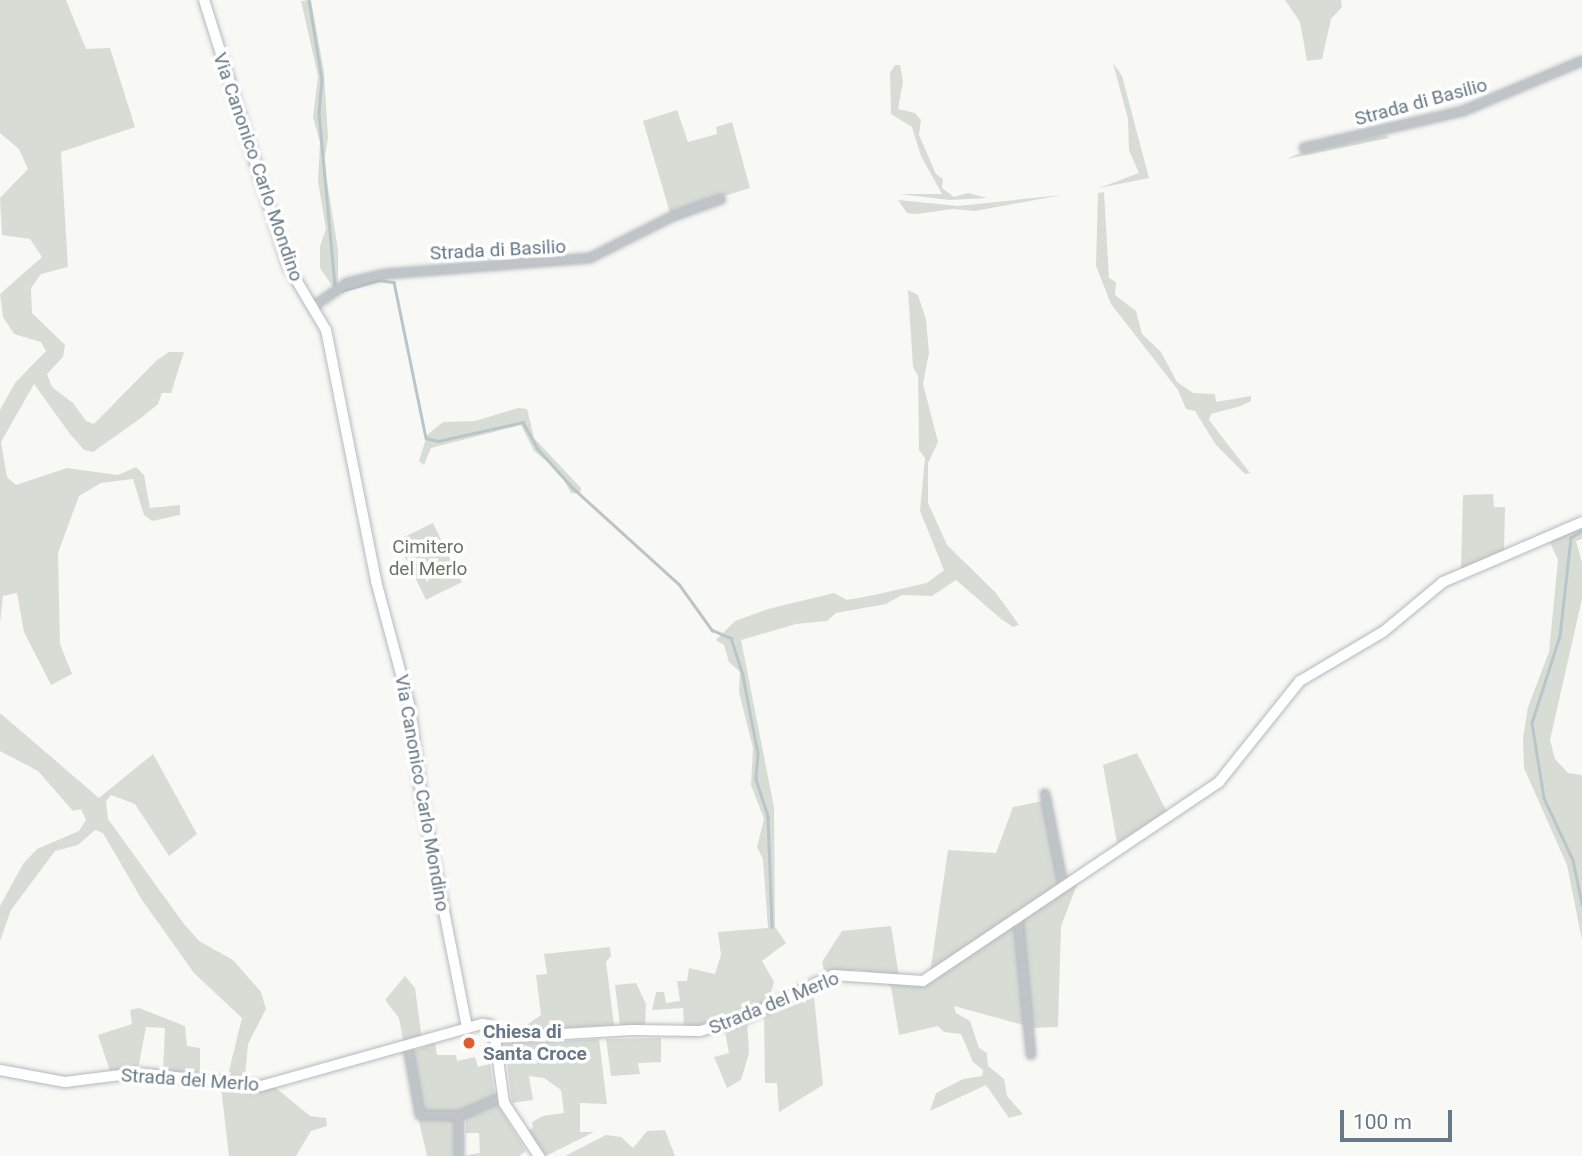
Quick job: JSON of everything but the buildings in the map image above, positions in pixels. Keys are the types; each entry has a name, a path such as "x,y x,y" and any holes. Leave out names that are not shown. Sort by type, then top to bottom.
{"street":[{"name":"Via Canonico Carlo Mondino","path":"204,0 288,266 326,330 376,582 410,708 422,800 467,1027"},
{"name":"Strada di Basilio","path":"1304,148 1462,111 1582,61"},
{"name":"Strada di Basilio","path":"313,306 347,283 386,274 590,258 671,217 721,199"},
{"name":"Strada del Merlo","path":"0,1070 65,1082 136,1073 261,1086 408,1048 467,1027 490,1025 495,1038 632,1030 700,1031 745,1018 833,975 923,981 1219,782 1300,681 1383,632 1443,583 1582,522"},
{"path":"1045,794 1063,885"},
{"path":"1018,917 1031,1054"},
{"path":"495,1038 502,1097 516,1126 539,1156"},
{"path":"408,1048 420,1115 459,1116 502,1097"},
{"path":"459,1116 459,1156"}],"green space":[{"path":"0,0 66,0 86,49 110,48 135,127 61,152 68,267 41,274 31,288 32,313 65,345 63,357 47,374 52,387 73,403 86,421 94,424 157,360 169,352 184,352 171,393 162,393 158,404 93,452 84,450 70,434 34,384 1,442 7,477 16,485 67,468 118,475 136,467 144,475 150,508 180,505 180,515 152,521 144,515 133,479 101,483 79,496 58,553 60,644 72,674 51,685 24,632 17,593 3,596 0,623 0,410 15,383 46,351 41,342 14,334 3,317 0,294 42,257 30,239 2,235 0,198 28,169 19,149 0,133"},
{"path":"311,0 324,72 328,138 324,162 338,250 338,284 333,287 320,268 320,246 326,229 318,181 320,143 313,117 318,76 301,1"},
{"path":"1285,0 1341,0 1342,7 1331,19 1322,59 1307,61 1300,22"},
{"path":"1113,63 1122,76 1149,178 1099,188 1139,173 1129,150 1128,119"},
{"path":"895,65 900,65 903,81 898,109 915,113 921,120 919,135 936,174 943,179 942,188 954,197 968,193 987,198 950,200 899,194 942,194 921,156 912,127 891,114 890,73"},
{"path":"677,110 688,142 717,134 716,127 732,122 750,188 670,213 643,121"},
{"path":"1385,135 1389,138 1287,159 1304,151"},
{"path":"1104,192 1109,278 1116,282 1115,295 1136,311 1142,334 1161,352 1177,382 1193,393 1215,394 1216,402 1251,396 1251,401 1211,414 1209,420 1250,473 1245,474 1216,445 1195,411 1186,409 1178,390 1111,304 1096,266 1098,193"},
{"path":"1062,195 975,211 952,209 917,214 907,213 898,200 958,206"},
{"path":"908,290 918,295 926,319 929,353 923,384 938,442 928,463 928,503 947,545 996,593 1019,625 1013,627 1001,619 956,580 932,596 902,595 886,604 836,613 827,621 796,624 741,640 774,807 775,927 786,943 762,961 774,982 771,993 775,999 737,1018 709,1026 684,1026 683,1008 652,1010 656,992 664,992 666,1003 680,1001 677,981 687,981 689,968 715,974 721,955 718,932 768,928 763,859 757,847 764,819 751,785 753,748 739,692 740,672 729,662 724,645 716,640 735,621 768,609 834,593 847,600 874,595 927,583 944,570 920,511 925,458 919,450 918,376 913,367"},
{"path":"518,408 527,409 534,438 581,488 580,494 571,493 559,471 534,451 521,425 431,448 424,465 419,461 427,435 443,422 475,421"},
{"path":"1493,494 1494,507 1505,507 1504,551 1461,569 1463,495"},
{"name":"Cimitero del Merlo","path":"433,523 462,582 426,600 397,541"},
{"path":"1582,526 1582,539 1576,541 1582,563 1582,599 1550,740 1555,759 1568,773 1582,775 1582,940 1567,865 1524,768 1523,738 1528,707 1549,652 1558,560 1549,540"},
{"path":"0,713 99,798 153,754 197,834 169,856 135,804 111,795 106,801 108,819 199,941 233,960 261,992 266,1009 248,1044 245,1076 264,1083 227,1079 242,1018 194,973 142,900 103,833 95,830 78,845 55,851 11,910 0,941 0,906 23,864 37,849 79,831 86,820 81,809 73,811 38,771 0,751"},
{"path":"1137,753 1167,812 1117,843 1103,765"},
{"path":"1043,801 1059,883 930,973 948,850 996,853 1013,807"},
{"path":"1080,877 1061,926 1058,1027 1031,1028 1020,920"},
{"path":"1016,923 1027,1026 954,1006 956,1013 970,1021 979,1048 987,1053 988,1066 1004,1079 1007,1096 1023,1114 1009,1118 986,1085 930,1111 936,1093 963,1079 982,1076 983,1070 973,1062 961,1034 944,1032 938,1026 899,1035 891,987 886,982 914,986 932,981"},
{"path":"891,926 899,977 858,970 825,974 822,962 842,931"},
{"path":"610,947 611,956 606,962 614,1025 511,1032 508,1029 524,1027 541,1015 536,975 547,974 544,954"},
{"path":"405,976 415,988 422,1040 404,1045 399,1018 385,1000"},
{"path":"636,983 646,1004 645,1025 620,1025 615,985"},
{"path":"813,987 823,1085 779,1112 777,1083 765,1083 764,1012"},
{"path":"139,1008 185,1026 187,1046 200,1048 200,1076 163,1072 165,1028 146,1027 138,1069 110,1071 98,1035 132,1024 130,1010"},
{"path":"747,1020 749,1053 741,1080 727,1088 714,1057 729,1053 725,1032"},
{"path":"661,1038 661,1062 638,1063 640,1074 611,1076 606,1039"},
{"path":"599,1039 607,1104 580,1103 580,1132 594,1132 546,1156 526,1132 533,1128 532,1122 543,1116 564,1113 561,1090 544,1078 529,1076 533,1100 512,1103 505,1044"},
{"path":"435,1043 437,1055 456,1055 457,1061 475,1057 478,1067 490,1064 495,1097 458,1113 422,1113 411,1052"},
{"path":"221,1087 276,1088 310,1116 326,1118 327,1126 311,1131 296,1156 229,1156"},
{"path":"496,1102 526,1151 519,1156 462,1156 480,1153 479,1133 466,1133 466,1116"},
{"path":"418,1117 456,1118 456,1156 427,1156"},
{"path":"665,1130 675,1156 565,1156 606,1135 621,1137 633,1148 647,1131"}],"waterway":[{"path":"309,0 322,79 319,113 335,285"},
{"path":"341,291 379,280 394,282 426,438 438,441 523,422 538,449 573,488 679,584 712,630 731,638 743,676 758,754 756,779 768,817 772,927"},
{"path":"1582,531 1571,538 1560,636 1532,723 1544,798 1573,860 1582,904"}],"place":[{"name":"Chiesa di Santa Croce","path":"469,1043"}]}
